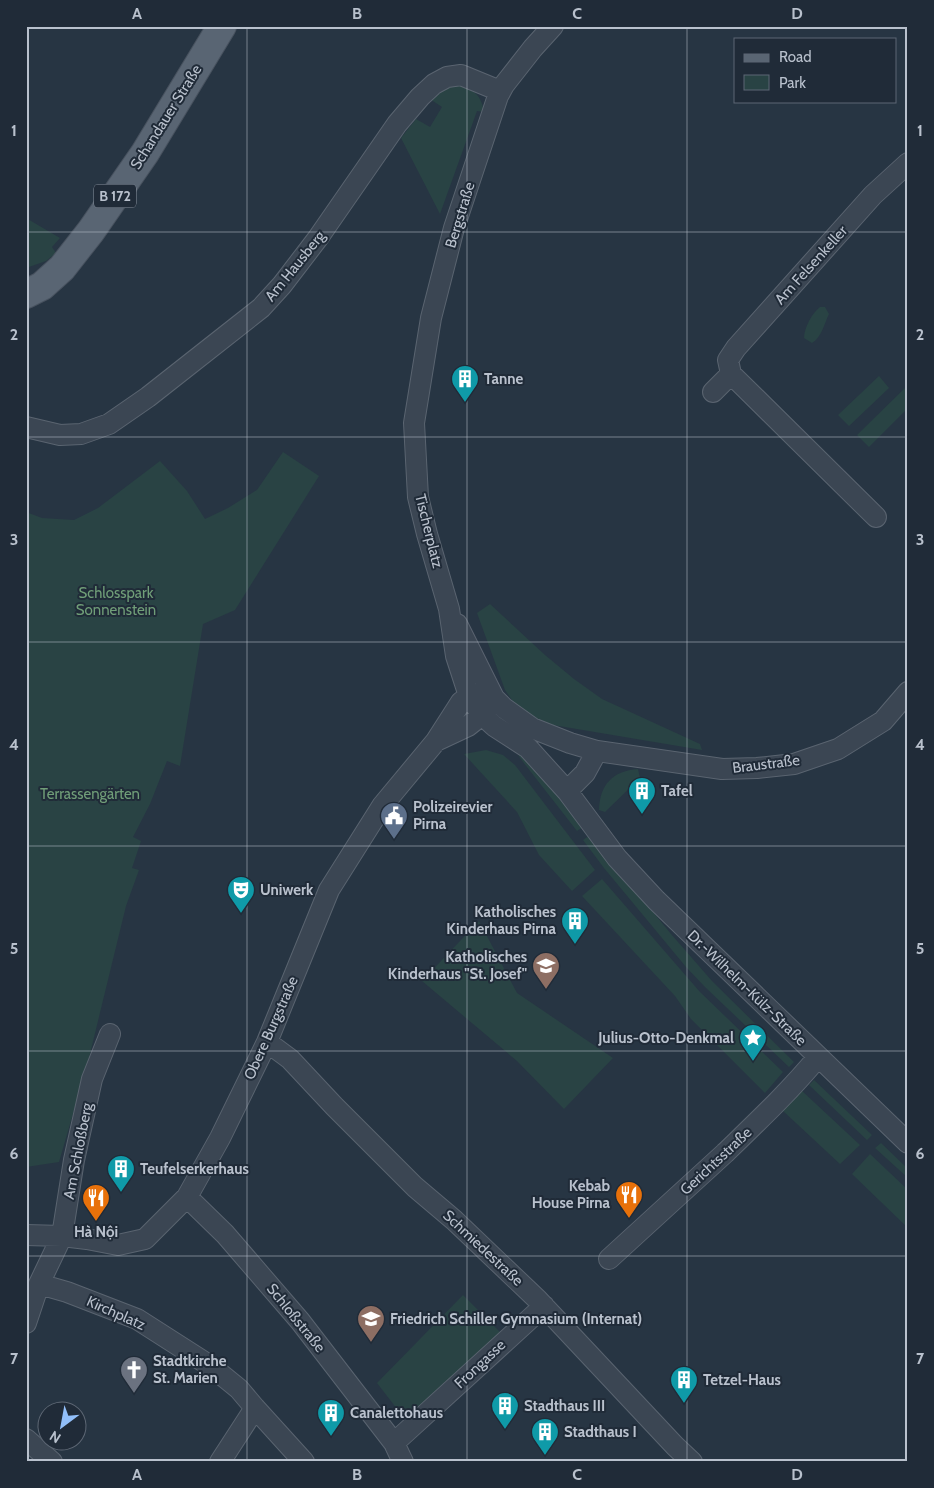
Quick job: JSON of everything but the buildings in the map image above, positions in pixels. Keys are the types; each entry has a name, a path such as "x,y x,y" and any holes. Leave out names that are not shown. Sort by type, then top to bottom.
{"main road":[{"name":"Schandauer Straße","path":"26,294 42,286 53,277 91,231 145,153 222,26"},
{"name":"Schandauer Straße","path":"26,286 53,277"}],"street":[{"name":"Bergstraße","path":"414,423 431,318 454,228 500,91 533,48 553,26"},
{"name":"Am Hausberg","path":"26,427 60,435 81,434 109,424 148,397 260,308 282,285 318,238 397,124 434,84 447,77 461,75 500,91"},
{"name":"Am Felsenkeller","path":"731,374 728,360 736,348 873,195 908,162"},
{"path":"713,392 731,374 876,517"},
{"name":"Tischerplatz","path":"414,423 418,497 449,608 456,656 468,696 482,716 528,748 567,791 593,826"},
{"name":"Tischerplatz","path":"449,608 494,698 532,728 597,751 722,769"},
{"name":"Braustraße","path":"722,769 794,764 838,749 882,721 908,692"},
{"path":"468,696 474,694 494,698 482,716"},
{"name":"Obere Burgstraße","path":"62,1236 87,1238 118,1245 145,1239 187,1197 220,1138 267,1042 329,890 382,806 436,741 454,712 468,696"},
{"name":"Obere Burgstraße","path":"436,741 468,726 482,716"},
{"path":"528,748 532,728"},
{"path":"567,791 585,774 597,751"},
{"name":"Dr.-Wilhelm-Külz-Straße","path":"593,826 617,858 656,900 908,1143"},
{"name":"Am Schloßberg","path":"62,1236 74,1160 92,1079 110,1034"},
{"name":"Schmiedestraße","path":"267,1042 290,1059 414,1187 454,1220 541,1303 692,1462"},
{"name":"Gerichtsstraße","path":"608,1259 774,1107 818,1057"},
{"name":"Schloßstraße","path":"187,1197 225,1234 300,1322 397,1450"},
{"path":"26,1235 62,1236 39,1284 26,1323"},
{"name":"Kirchplatz","path":"39,1284 67,1292 137,1319 212,1367 239,1389 304,1462"},
{"name":"Frongasse","path":"397,1450 541,1303"},
{"path":"220,1462 255,1408"},
{"path":"26,1439 52,1462"}],"green space":[{"path":"453,83 474,92 483,105 484,112 477,111 440,214 401,138 416,119 430,127 442,107 430,99 443,85"},
{"path":"26,218 60,238 52,247 56,253 46,261 26,268"},
{"path":"820,307 825,307 829,314 820,334 812,343 804,338 804,334 811,317"},
{"path":"879,376 889,388 849,426 838,415"},
{"path":"906,387 908,388 908,408 869,447 857,435"},
{"path":"283,452 319,476 235,610 203,624 180,766 167,761 150,804 133,837 141,841 132,868 139,870 126,906 88,1062 59,1162 26,1167 26,512 42,518 74,520 98,508 160,461 187,491 205,519 228,508 257,490"},
{"path":"490,604 545,655 602,699 700,744 702,750 553,725 529,715 514,703 505,690 477,613"},
{"path":"486,750 503,755 515,765 595,870 572,891 539,855 517,812 464,754"},
{"path":"521,752 526,755 583,827 577,831 520,758 518,754"},
{"path":"638,769 640,778 605,812 599,810 602,793 609,781 621,773"},
{"path":"590,835 712,981 794,1062 789,1067 686,967 583,840"},
{"path":"602,879 700,992 783,1072 765,1093 691,1019 675,996 582,896"},
{"path":"479,921 517,993 613,1058 564,1109 517,1061 422,981"},
{"path":"814,1080 872,1135 867,1140 809,1085"},
{"path":"801,1090 860,1145 840,1164 782,1110"},
{"path":"881,1143 908,1169 908,1178 875,1148"},
{"path":"870,1154 908,1190 908,1228 852,1174"},
{"path":"463,1295 503,1335 414,1418 404,1418 377,1383"}],"place":[{"name":"Tanne","path":"465,403"},
{"name":"Tafel","path":"642,815"},
{"name":"Polizeirevier Pirna","path":"394,840"},
{"name":"Uniwerk","path":"241,914"},
{"name":"Katholisches Kinderhaus Pirna","path":"575,945"},
{"name":"Katholisches Kinderhaus \"St. Josef\"","path":"546,990"},
{"name":"Julius-Otto-Denkmal","path":"753,1062"},
{"name":"Teufelserkerhaus","path":"121,1193"},
{"name":"Kebab House Pirna","path":"629,1219"},
{"name":"Hà Nội","path":"96,1222"},
{"name":"Friedrich Schiller Gymnasium (Internat)","path":"371,1343"},
{"name":"Stadtkirche St. Marien","path":"134,1394"},
{"name":"Tetzel-Haus","path":"684,1404"},
{"name":"Stadthaus III","path":"505,1430"},
{"name":"Canalettohaus","path":"331,1437"},
{"name":"Stadthaus I","path":"545,1456"}],"park label":[{"name":"Schlosspark Sonnenstein","path":"116,602"},
{"name":"Terrassengärten","path":"90,794"}]}
